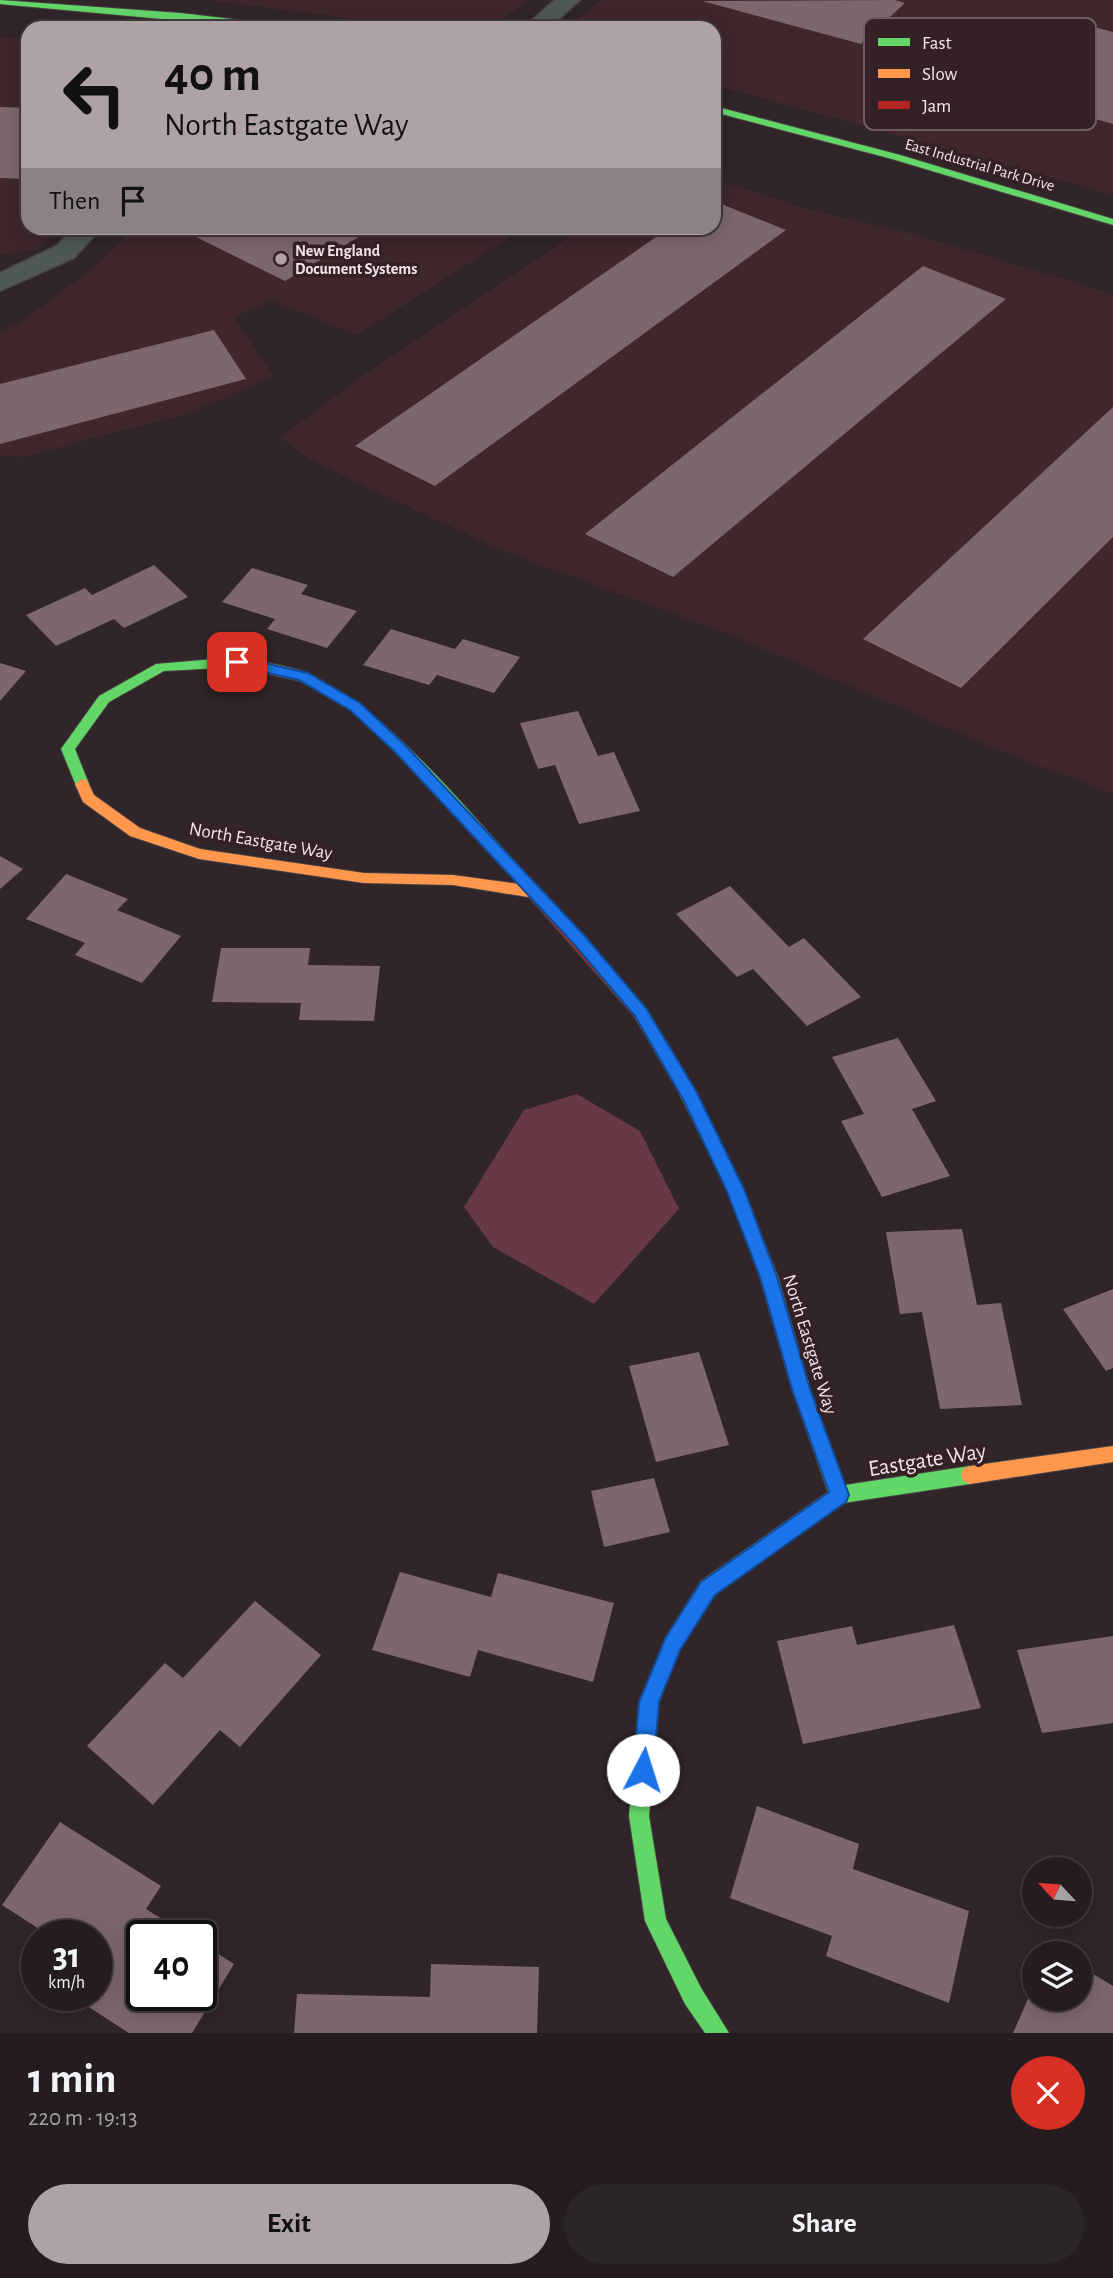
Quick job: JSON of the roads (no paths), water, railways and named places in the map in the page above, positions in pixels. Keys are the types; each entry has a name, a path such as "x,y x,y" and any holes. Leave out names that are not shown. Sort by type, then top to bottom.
{"street":[{"path":"543,21 569,0"},
{"path":"0,1 170,21"},
{"name":"East Industrial Park Drive","path":"721,111 896,158 1113,222"},
{"path":"0,283 65,252 81,235"},
{"name":"North Eastgate Way","path":"534,892 453,880 364,878 200,854 135,832 88,798 68,749 104,699 161,667 237,662 304,677 355,707 399,747 534,892 640,1012 690,1096 735,1189 769,1277 801,1389 839,1495"},
{"name":"Eastgate Way","path":"718,2033 693,1996 656,1921 639,1816 649,1702 673,1644 708,1588 839,1495 1113,1454"}],"place":[{"name":"New England Document Systems","path":"281,259"}]}
